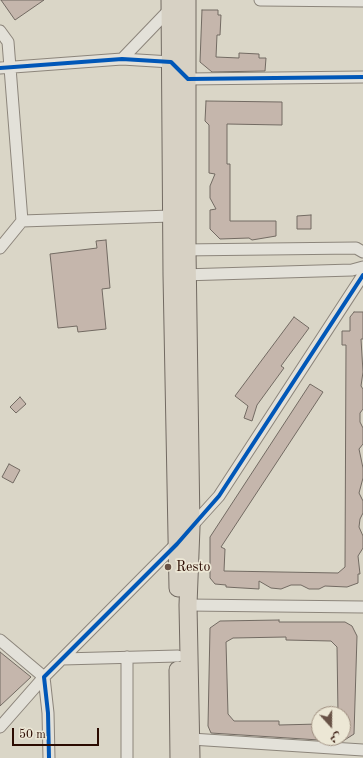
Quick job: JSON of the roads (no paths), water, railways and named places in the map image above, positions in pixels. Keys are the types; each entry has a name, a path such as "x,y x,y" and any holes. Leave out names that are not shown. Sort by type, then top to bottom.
{"main road":[{"path":"188,0 188,80 180,250 177,544 178,656 183,747 191,758"},
{"path":"170,4 171,216 180,250"},
{"path":"180,275 191,527 183,747"}],"street":[{"path":"260,0 363,1"},
{"path":"122,59 170,4"},
{"path":"0,31 8,42 5,68 22,221 0,248"},
{"path":"5,68 122,59 171,62 188,80 363,77"},
{"path":"22,221 171,216"},
{"path":"180,250 361,249"},
{"path":"180,275 352,270 363,267"},
{"path":"0,727 44,677 177,544 219,496 362,278 352,270"},
{"path":"188,605 363,607"},
{"path":"0,640 44,677 48,713 49,758"},
{"path":"62,659 178,656"},
{"path":"127,657 127,758"},
{"path":"183,747 363,750"}],"place":[{"name":"Resto","path":"168,567"}]}
